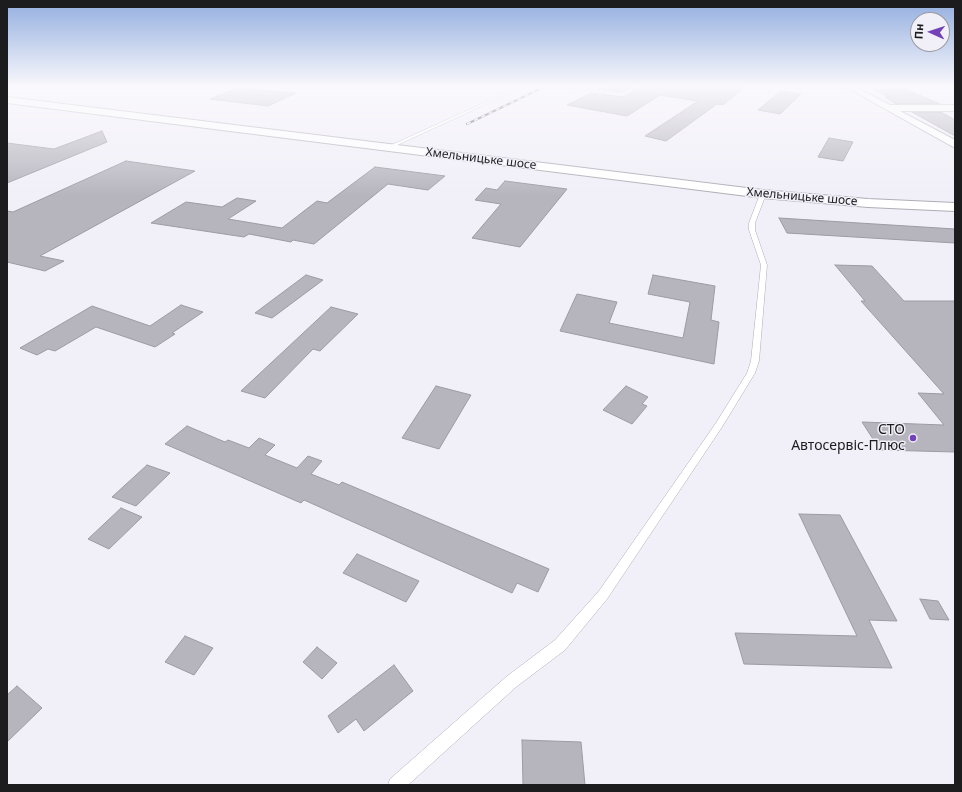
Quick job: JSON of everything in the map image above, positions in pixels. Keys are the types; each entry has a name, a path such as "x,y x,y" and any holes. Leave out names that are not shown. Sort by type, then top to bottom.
{"street":[{"name":"Хмельницьке шосе","path":"194,123 763,194 868,203 955,207"},
{"path":"916,123 955,145"}],"lane":[{"path":"389,147 442,123"},
{"path":"396,785 511,682 560,645 603,594 719,425 751,373 755,361 764,264 752,230 752,223 763,194"}],"building":[{"path":"665,123 691,123 666,141 645,136"},
{"path":"932,123 955,123 955,136"},
{"path":"102,131 107,142 7,183 7,143 54,149"},
{"path":"829,138 853,142 843,161 818,157"},
{"path":"126,161 195,171 40,256 64,261 45,271 7,262 7,211 13,212"},
{"path":"375,167 445,176 428,190 388,184 314,244 293,240 291,242 249,234 244,237 151,223 186,202 222,207 237,198 256,201 228,219 282,228 317,201 327,203"},
{"path":"505,181 567,189 520,247 472,238 501,204 475,200 486,188 497,190"},
{"path":"779,218 955,229 955,243 787,233"},
{"path":"835,265 872,266 904,301 955,301 955,452 880,450 862,422 944,425 918,393 944,394 861,301 865,301"},
{"path":"306,275 323,280 272,318 255,313"},
{"path":"653,275 715,286 711,320 719,322 714,364 560,331 577,294 617,302 609,323 683,338 690,302 648,294"},
{"path":"181,305 203,312 172,333 175,334 155,347 96,327 55,351 48,349 37,355 20,348 92,306 150,326"},
{"path":"331,307 358,314 320,351 313,349 265,398 241,391"},
{"path":"436,386 471,395 439,449 402,438"},
{"path":"626,386 648,397 642,404 647,406 632,424 603,410"},
{"path":"187,426 225,442 228,440 249,448 259,438 275,445 265,455 297,468 308,456 322,461 311,474 339,485 342,482 549,569 538,592 517,583 512,593 304,500 301,503 165,444"},
{"path":"147,465 170,473 136,506 112,497"},
{"path":"121,508 142,517 109,549 88,539"},
{"path":"799,514 840,515 897,621 869,620 892,668 744,664 735,633 857,636"},
{"path":"357,554 419,581 406,602 343,573"},
{"path":"920,599 938,601 949,620 930,619"},
{"path":"185,636 213,648 194,675 165,662"},
{"path":"317,647 337,663 322,679 303,662"},
{"path":"394,665 413,691 364,731 356,719 338,733 328,716"},
{"path":"17,686 42,708 7,742 7,695"},
{"path":"522,740 581,742 585,785 523,785"}],"place":[{"name":"СТО Автосервіс-Плюс","path":"913,438"}]}
